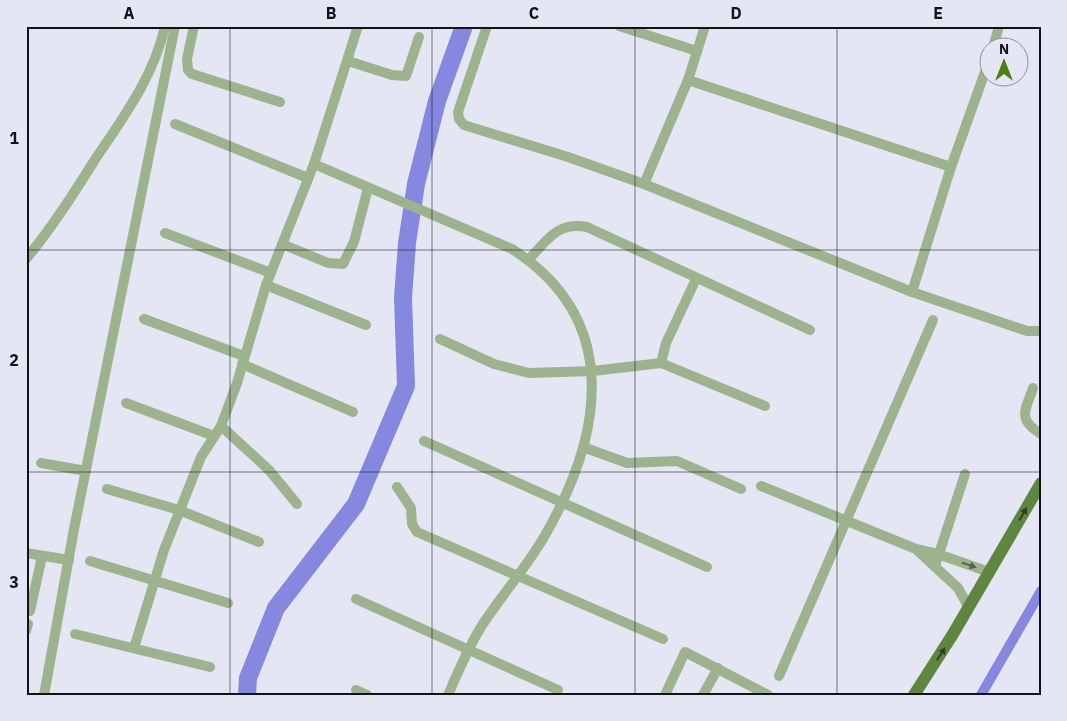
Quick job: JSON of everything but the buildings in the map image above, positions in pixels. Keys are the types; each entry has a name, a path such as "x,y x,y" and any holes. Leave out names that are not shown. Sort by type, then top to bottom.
{"main road":[{"path":"914,695 968,608 1041,483"}],"street":[{"path":"26,259 68,202 140,90 153,66 165,26"},
{"path":"44,695 86,472 175,26"},
{"path":"194,26 187,60 188,70 192,74 280,102"},
{"path":"134,648 154,581 179,510 201,457 221,426 266,285 314,164 358,26"},
{"path":"487,26 458,112 459,119 464,125 568,157 644,184 912,292 1027,331 1041,332"},
{"path":"619,26 697,51"},
{"path":"644,184 688,80 705,26"},
{"path":"348,61 392,74 406,76 419,37"},
{"path":"688,80 951,168"},
{"path":"912,292 951,168 980,86"},
{"path":"175,124 308,178"},
{"path":"314,164 512,249 528,260 568,304 584,335 593,371 590,417 583,447 561,503 544,536 468,650 448,695"},
{"path":"282,244 328,263 343,264 354,242 368,188"},
{"path":"528,260 559,229 577,225 587,227 696,279 810,330"},
{"path":"165,233 271,273"},
{"path":"660,364 666,343 696,279"},
{"path":"266,285 366,325"},
{"path":"144,319 243,360 353,412"},
{"path":"779,676 933,320"},
{"path":"440,339 510,369 530,373 593,371 660,364 765,406"},
{"path":"1033,388 1024,413 1025,421 1041,434"},
{"path":"126,403 214,436"},
{"path":"221,426 269,470 297,504"},
{"path":"424,442 707,567"},
{"path":"583,447 627,463 677,461 741,489"},
{"path":"40,463 86,472"},
{"path":"935,566 965,474"},
{"path":"761,486 916,549 938,554 989,572"},
{"path":"397,487 411,508 412,524 417,532 663,639"},
{"path":"107,489 179,510 258,542"},
{"path":"916,549 958,588 968,608"},
{"path":"26,553 69,560"},
{"path":"30,611 42,556"},
{"path":"90,561 228,603"},
{"path":"356,599 558,690"},
{"path":"75,634 210,667"},
{"path":"665,695 685,652 718,668 751,691 768,695"},
{"path":"703,695 718,668"},
{"path":"356,690 367,695"}],"waterway":[{"path":"247,695 248,678 276,608 356,504 406,386 403,298 407,243 416,184 437,101 464,26"},
{"path":"981,695 1041,591"}]}
